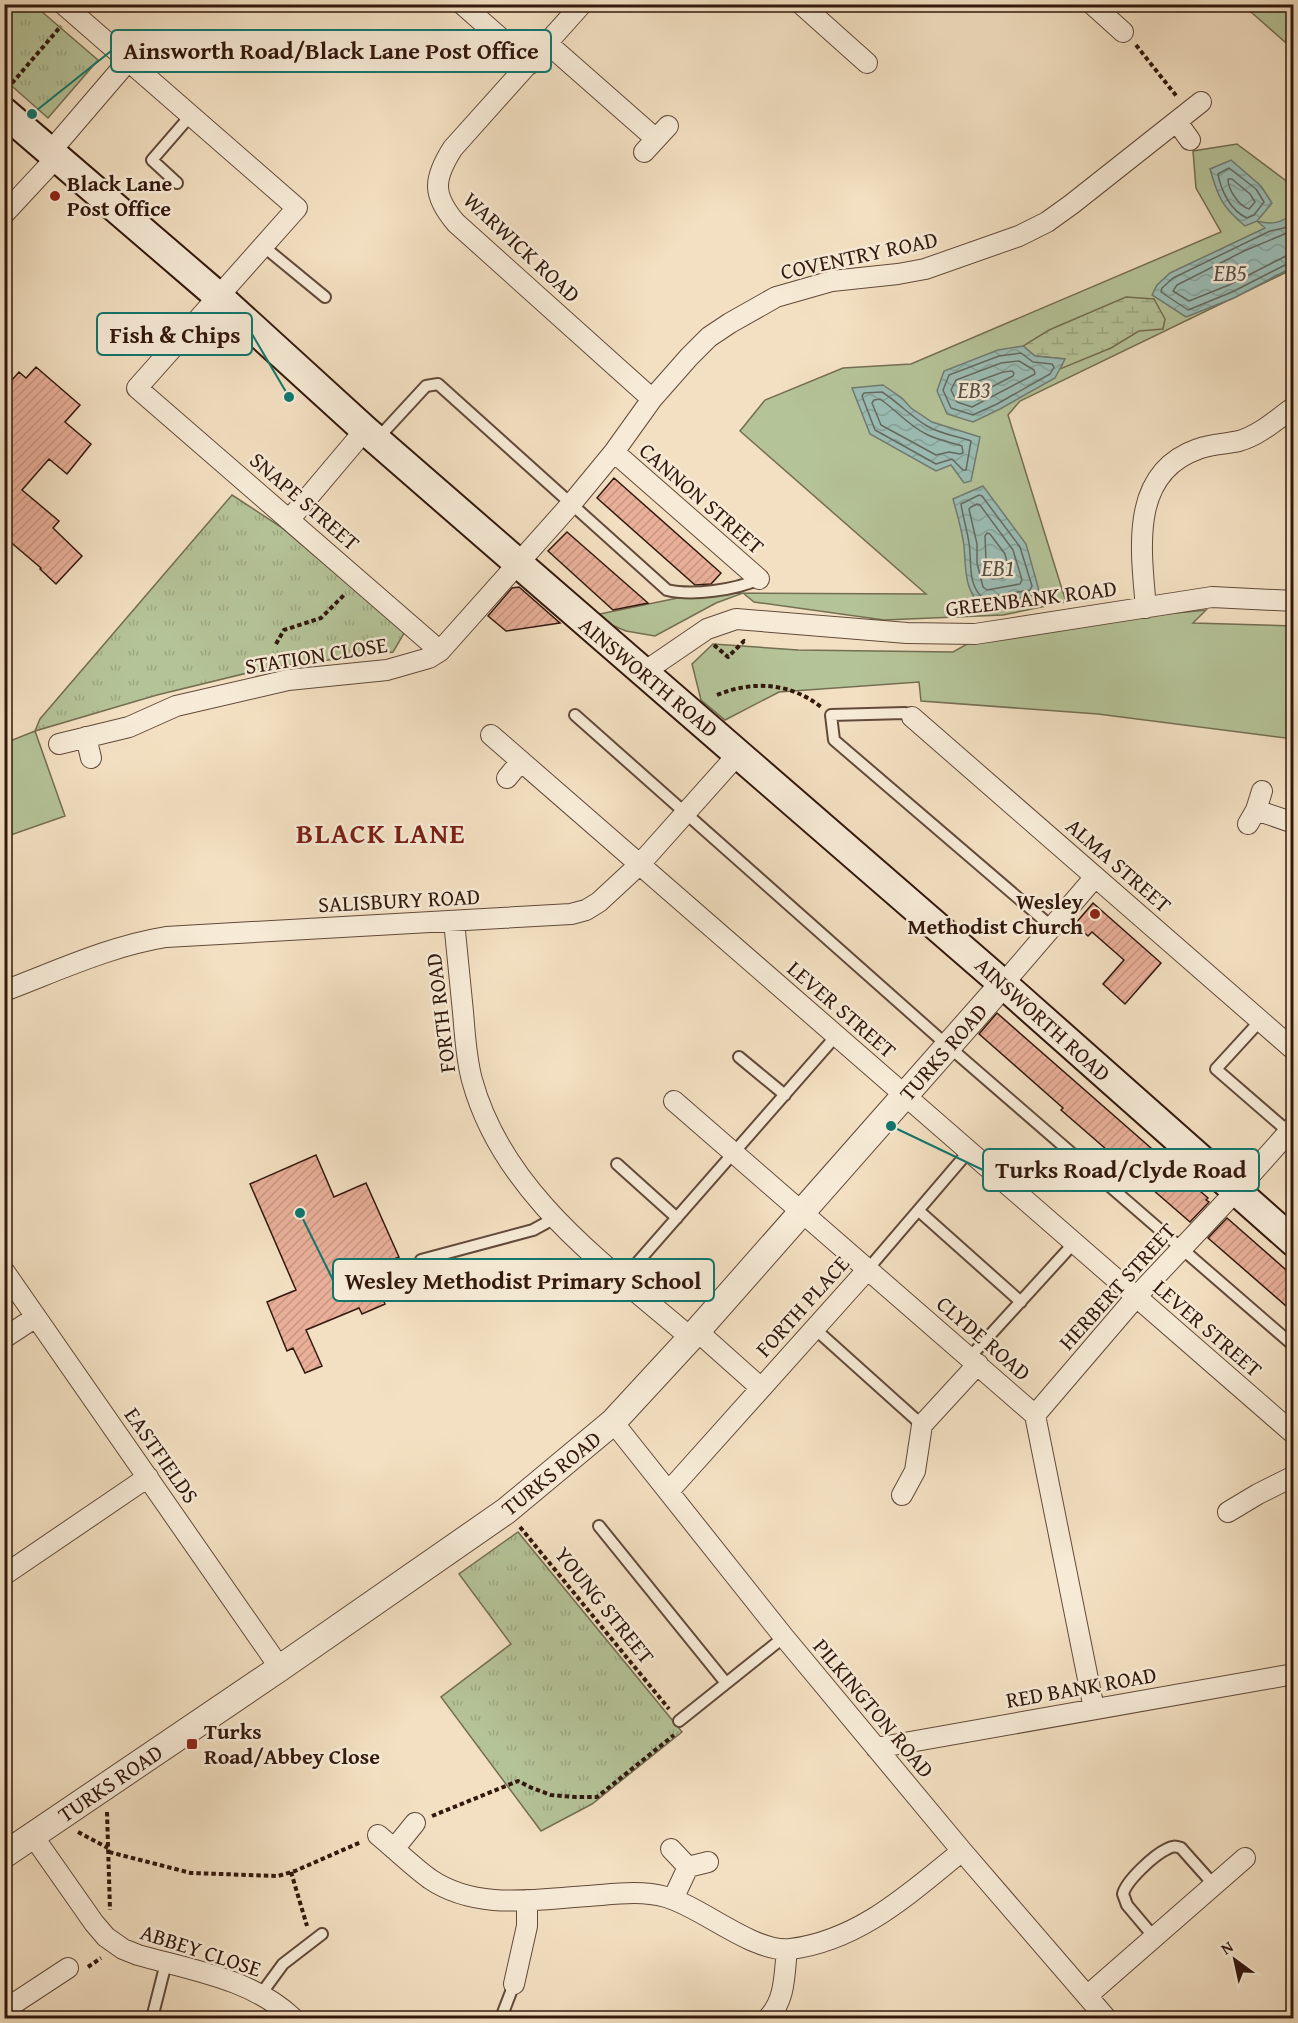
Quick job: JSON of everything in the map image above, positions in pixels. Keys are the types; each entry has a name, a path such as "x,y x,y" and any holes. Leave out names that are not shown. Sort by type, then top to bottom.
{"main road":[{"name":"AINSWORTH ROAD","path":"4,112 218,296 371,435 575,614 739,753 1003,984 1293,1242"}],"street":[{"path":"462,4 530,64"},
{"name":"WARWICK ROAD","path":"582,4 453,148 441,167 436,182 444,210 456,223 652,399"},
{"path":"801,4 867,63"},
{"path":"1092,4 1124,32"},
{"path":"72,7 128,60 297,208 218,296"},
{"path":"548,44 656,139"},
{"path":"4,214 128,60"},
{"path":"1189,112 1191,140"},
{"name":"COVENTRY ROAD","path":"519,564 614,452 652,399 709,337 751,310 777,297 832,281 925,269 1019,236 1047,222 1072,204 1189,112"},
{"name":"SNAPE STREET","path":"218,296 138,388 440,651"},
{"path":"1146,608 1141,554 1145,510 1156,479 1175,461 1188,453 1252,436 1293,407"},
{"path":"289,520 371,435"},
{"name":"CANNON STREET","path":"614,452 759,579"},
{"name":"STATION CLOSE","path":"59,744 129,727 176,706 288,680 387,670 429,658 440,651 519,564"},
{"name":"GREENBANK ROAD","path":"644,672 707,628 736,619 896,633 975,634 1212,597 1293,601"},
{"name":"ALMA STREET","path":"912,717 1293,1050"},
{"name":"LEVER STREET","path":"491,735 1293,1434"},
{"path":"86,737 92,758"},
{"name":"SALISBURY ROAD","path":"4,991 141,941 166,937 572,914 586,910 599,902 640,864 739,753"},
{"path":"507,778 521,761"},
{"path":"1255,808 1293,823"},
{"path":"1003,984 1095,876"},
{"name":"FORTH ROAD","path":"454,921 467,1057 481,1108 513,1168 539,1202 623,1279 761,1388"},
{"name":"TURKS ROAD","path":"4,1855 280,1668 506,1510 613,1422 694,1334 1003,984"},
{"name":"CLYDE ROAD","path":"674,1101 1035,1415 1094,1709"},
{"name":"HERBERT STREET","path":"1035,1415 1136,1297 1292,1131"},
{"name":"FORTH PLACE","path":"669,1491 868,1269"},
{"name":"EASTFIELDS","path":"4,1271 280,1668"},
{"path":"4,1338 36,1317"},
{"path":"902,1495 915,1471 922,1425 974,1361"},
{"name":"PILKINGTON ROAD","path":"613,1422 784,1637 962,1851 1106,2019"},
{"path":"1228,1512 1293,1476"},
{"path":"4,1575 148,1477"},
{"name":"RED BANK ROAD","path":"876,1748 1293,1674"},
{"path":"394,1848 415,1823"},
{"path":"378,1835 431,1879 453,1891 474,1898 500,1902 651,1893 685,1903 767,1946 787,1950 830,1940 864,1925 895,1905 962,1851"},
{"name":"ABBEY CLOSE","path":"33,1836 94,1923 112,1941 138,1955 228,1980 261,1994 273,2001 293,2019"},
{"path":"671,1849 688,1867"},
{"path":"1087,1996 1245,1858"},
{"path":"688,1867 708,1862"},
{"path":"674,1899 688,1867"},
{"path":"514,1983 530,1949 527,1900"},
{"path":"768,2019 782,1995 787,1950"},
{"path":"4,2010 68,1968"}],"lane":[{"path":"177,183 152,160 191,115"},
{"path":"263,246 325,297"},
{"path":"371,435 426,386 438,384 547,484 572,502 667,590 680,593 745,586 759,579"},
{"path":"912,717 904,713 831,715 834,740 1052,927"},
{"path":"575,715 948,1046 1293,1346"},
{"path":"1260,1021 1216,1069 1292,1131"},
{"path":"623,1279 836,1036"},
{"path":"740,1057 785,1095"},
{"name":"FORTH PLACE","path":"868,1269 969,1151"},
{"path":"618,1164 677,1218"},
{"path":"919,1211 1021,1302"},
{"path":"421,1260 533,1230 555,1218"},
{"path":"974,1361 1021,1302 1074,1243"},
{"path":"814,1328 922,1425"},
{"path":"599,1526 726,1683"},
{"path":"679,1721 784,1637"},
{"path":"1154,1937 1128,1905 1123,1894 1128,1882 1163,1851 1175,1846 1181,1848 1214,1885"},
{"path":"261,1994 283,1964 322,1934"},
{"path":"152,2019 166,1963"},
{"path":"501,2019 514,1983"}],"path":[{"path":"4,92 72,7"},
{"path":"1124,32 1128,34 1189,112"},
{"path":"276,644 284,630 321,618 357,579"},
{"path":"717,695 744,687 769,685 792,690 809,698 831,715"},
{"name":"YOUNG STREET","path":"506,1510 679,1721"},
{"path":"415,1823 518,1781 551,1794 597,1797 683,1728 679,1721"},
{"path":"68,1968 81,1972 112,1941 106,1786"},
{"path":"56,1820 109,1850 191,1872 259,1876 278,1876 291,1872 378,1835"},
{"path":"291,1872 312,1941"}],"green space":[{"path":"14,4 34,5 98,60 48,118 5,80 5,15"},
{"path":"1243,5 1293,5 1293,49"},
{"path":"1237,144 1293,186 1293,269 1020,401 1008,415 1066,602 1003,615 884,620 754,602 743,593 926,594 740,431 765,400 843,368 911,364 1221,232 1196,188 1193,151"},
{"path":"1126,297 1154,299 1165,319 1163,329 1139,331 1111,348 1060,369 1064,359 1035,356 1023,346 1049,330"},
{"path":"232,495 281,527 406,630 393,652 272,667 157,695 35,731 40,719"},
{"path":"702,593 743,593 716,603 655,636 626,631 590,616"},
{"path":"1206,610 1193,623 1293,626 1293,739 1098,714 921,701 919,682 779,692 725,720 701,700 692,664 713,644 798,650 953,652 969,643 1137,617"},
{"path":"35,731 65,816 5,837 5,743"},
{"path":"518,1532 682,1732 592,1804 541,1831 441,1697 511,1644 459,1574"}],"water":[{"path":"1231,160 1261,186 1272,203 1257,221 1245,226 1222,201 1210,169"},
{"name":"EB5","path":"1293,214 1293,267 1234,298 1186,317 1152,295 1157,285 1170,273 1265,228 1257,221 1276,222"},
{"name":"EB3","path":"1023,346 1035,356 1065,359 1055,378 973,422 947,414 937,391 944,371 998,350"},
{"path":"883,385 932,422 980,437 971,481 964,483 951,465 936,471 870,434 852,388"},
{"name":"EB1","path":"983,486 1026,544 1040,594 979,605 974,598 967,577 963,540 953,499"}],"building":[{"path":"36,367 80,405 65,422 91,444 67,474 49,459 22,490 59,521 53,528 82,556 56,584 7,539 12,534 4,527 4,389 19,372 26,378"},
{"path":"614,478 721,573 711,584 695,585 597,498"},
{"path":"567,532 648,603 613,610 548,551"},
{"path":"519,587 560,623 506,631 488,616 512,588"},
{"path":"1093,903 1161,963 1125,1004 1103,984 1124,960 1092,932 1088,936 1075,924"},
{"path":"997,1013 1208,1198 1206,1200 1209,1202 1190,1222 1061,1110 1063,1108 979,1034"},
{"path":"316,1155 334,1197 366,1183 399,1257 369,1269 385,1304 362,1314 359,1308 306,1330 322,1366 305,1373 293,1348 287,1351 267,1302 296,1290 250,1184"},
{"path":"1227,1218 1293,1276 1293,1312 1208,1238"}],"place":[{"name":"Ainsworth Road/Black Lane Post Office","path":"32,114"},
{"name":"Black Lane Post Office","path":"55,196"},
{"name":"Fish & Chips","path":"289,397"},
{"name":"Wesley Methodist Church","path":"1095,914"},
{"name":"Turks Road/Clyde Road","path":"891,1126"},
{"name":"Wesley Methodist Primary School","path":"300,1213"},
{"name":"Turks Road/Abbey Close","path":"192,1744"}],"district":[{"name":"BLACK LANE","path":"381,832"}]}
